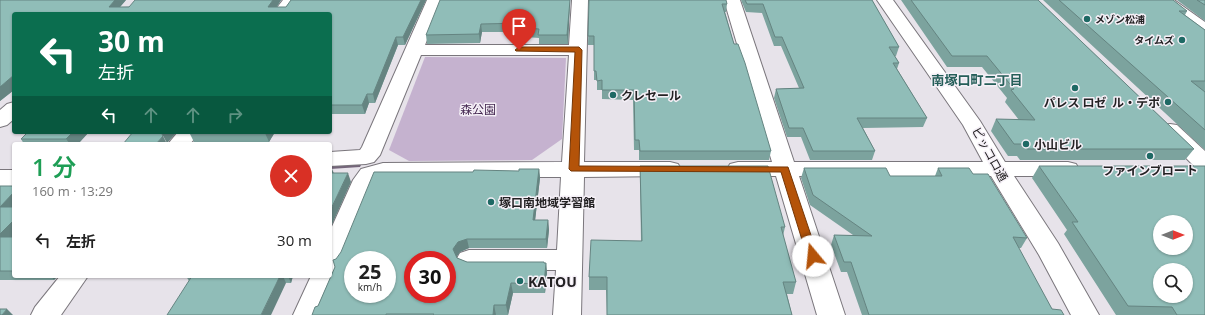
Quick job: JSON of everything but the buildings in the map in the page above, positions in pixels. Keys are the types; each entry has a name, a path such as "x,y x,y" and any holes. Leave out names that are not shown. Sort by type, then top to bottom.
{"street":[{"path":"282,12 291,0"},
{"path":"332,159 366,157 372,150 435,0"},
{"path":"567,315 580,0"},
{"path":"732,0 831,315"},
{"name":"ピッコロ通","path":"885,0 969,118 1017,202 1049,250 1086,315"},
{"path":"1164,0 1205,30"},
{"path":"414,50 579,50"},
{"path":"0,120 12,110"},
{"path":"1159,120 1205,164"},
{"path":"332,256 364,180 373,172 383,170 691,169"},
{"path":"715,169 1086,169"},
{"path":"1181,169 1205,169"},
{"path":"0,178 12,178"},
{"path":"469,260 570,260"},
{"path":"45,315 73,278"},
{"path":"307,315 323,278"}],"green space":[{"name":"森公園","path":"425,57 566,58 562,139 532,160 409,161 389,150"}],"waterway":[{"path":"332,166 357,165"}],"place":[{"name":"メゾン松浦","path":"1087,19"},
{"name":"タイムズ","path":"1182,40"},
{"name":"パレス ロゼ","path":"1075,88"},
{"name":"クレセール","path":"613,95"},
{"name":"ル・デポ","path":"1168,102"},
{"name":"小山ビル","path":"1026,144"},
{"name":"ファインブロート","path":"1150,156"},
{"name":"塚口南地域学習館","path":"491,202"},
{"name":"KATOU","path":"520,281"}],"district":[{"name":"南塚口町二丁目","path":"977,80"}],"route":[{"path":"519,50 579,50 574,169 785,169 813,256"}]}
